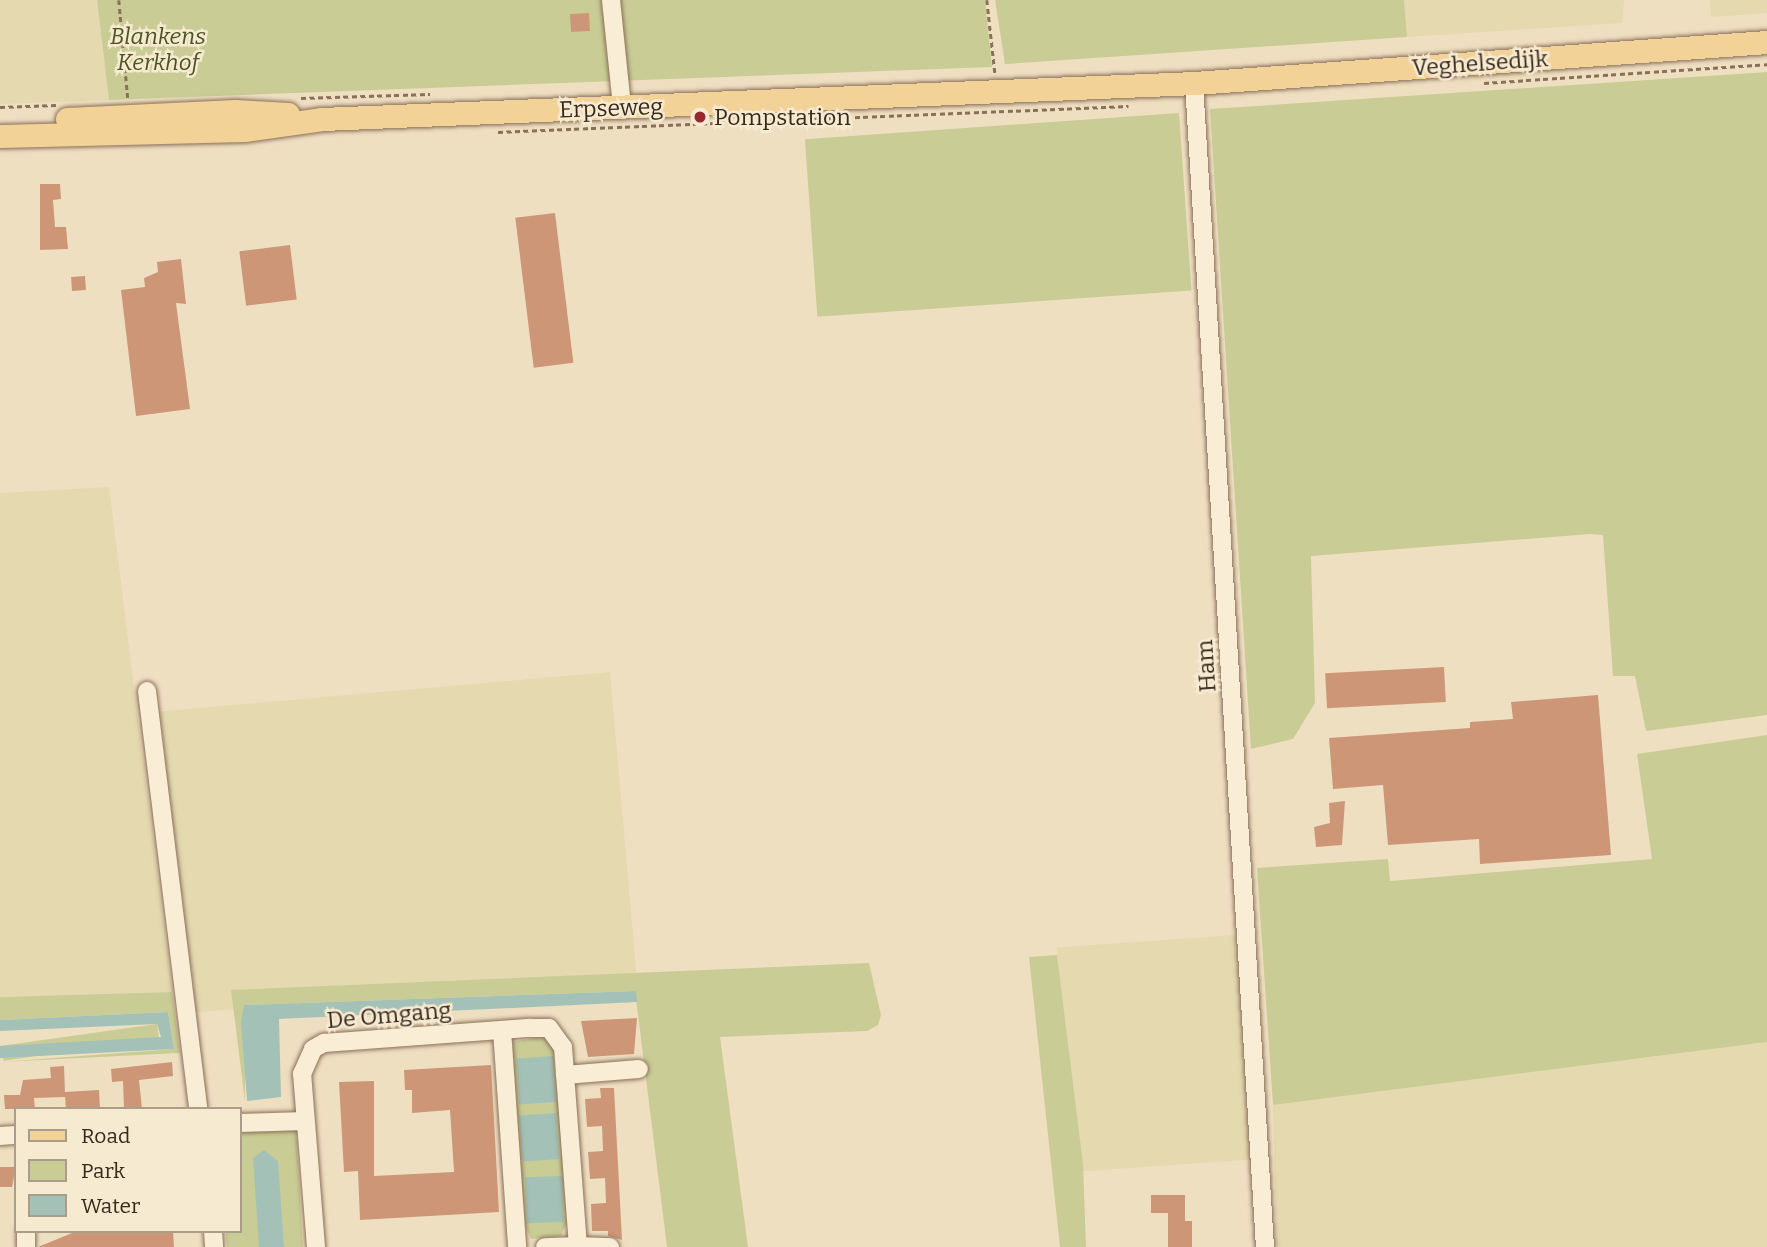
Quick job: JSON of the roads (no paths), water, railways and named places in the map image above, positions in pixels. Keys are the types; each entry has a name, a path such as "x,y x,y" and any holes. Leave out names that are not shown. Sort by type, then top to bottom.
{"main road":[{"name":"Veghelsedijk","path":"1194,83 1767,42"},
{"name":"Erpseweg","path":"0,136 244,130 322,119 1194,83"},
{"name":"Erpseweg","path":"0,122 235,111 322,119"}],"street":[{"path":"611,0 622,107"},
{"name":"Ham","path":"1194,83 1265,1247"},
{"path":"147,691 198,1107"},
{"name":"De Omgang","path":"316,1247 305,1121 304,1061 324,1043 549,1028 563,1047 578,1246"},
{"path":"502,1030 517,1247"},
{"path":"565,1075 639,1069"},
{"path":"242,1123 305,1121"},
{"path":"545,1247 610,1247"}],"water":[{"path":"636,991 637,1002 279,1019 281,1097 247,1101 241,1022 244,1005"},
{"path":"168,1012 174,1049 0,1058 0,1046 161,1037 157,1024 0,1031 0,1020"},
{"path":"553,1056 556,1102 519,1104 516,1059"},
{"path":"556,1113 559,1159 522,1161 519,1116"},
{"path":"264,1150 278,1161 284,1247 259,1247 253,1158"},
{"path":"562,1176 564,1222 527,1223 525,1177"}],"place":[{"name":"Pompstation","path":"700,117"}],"park label":[{"name":"Blankens Kerkhof","path":"158,49"}]}
